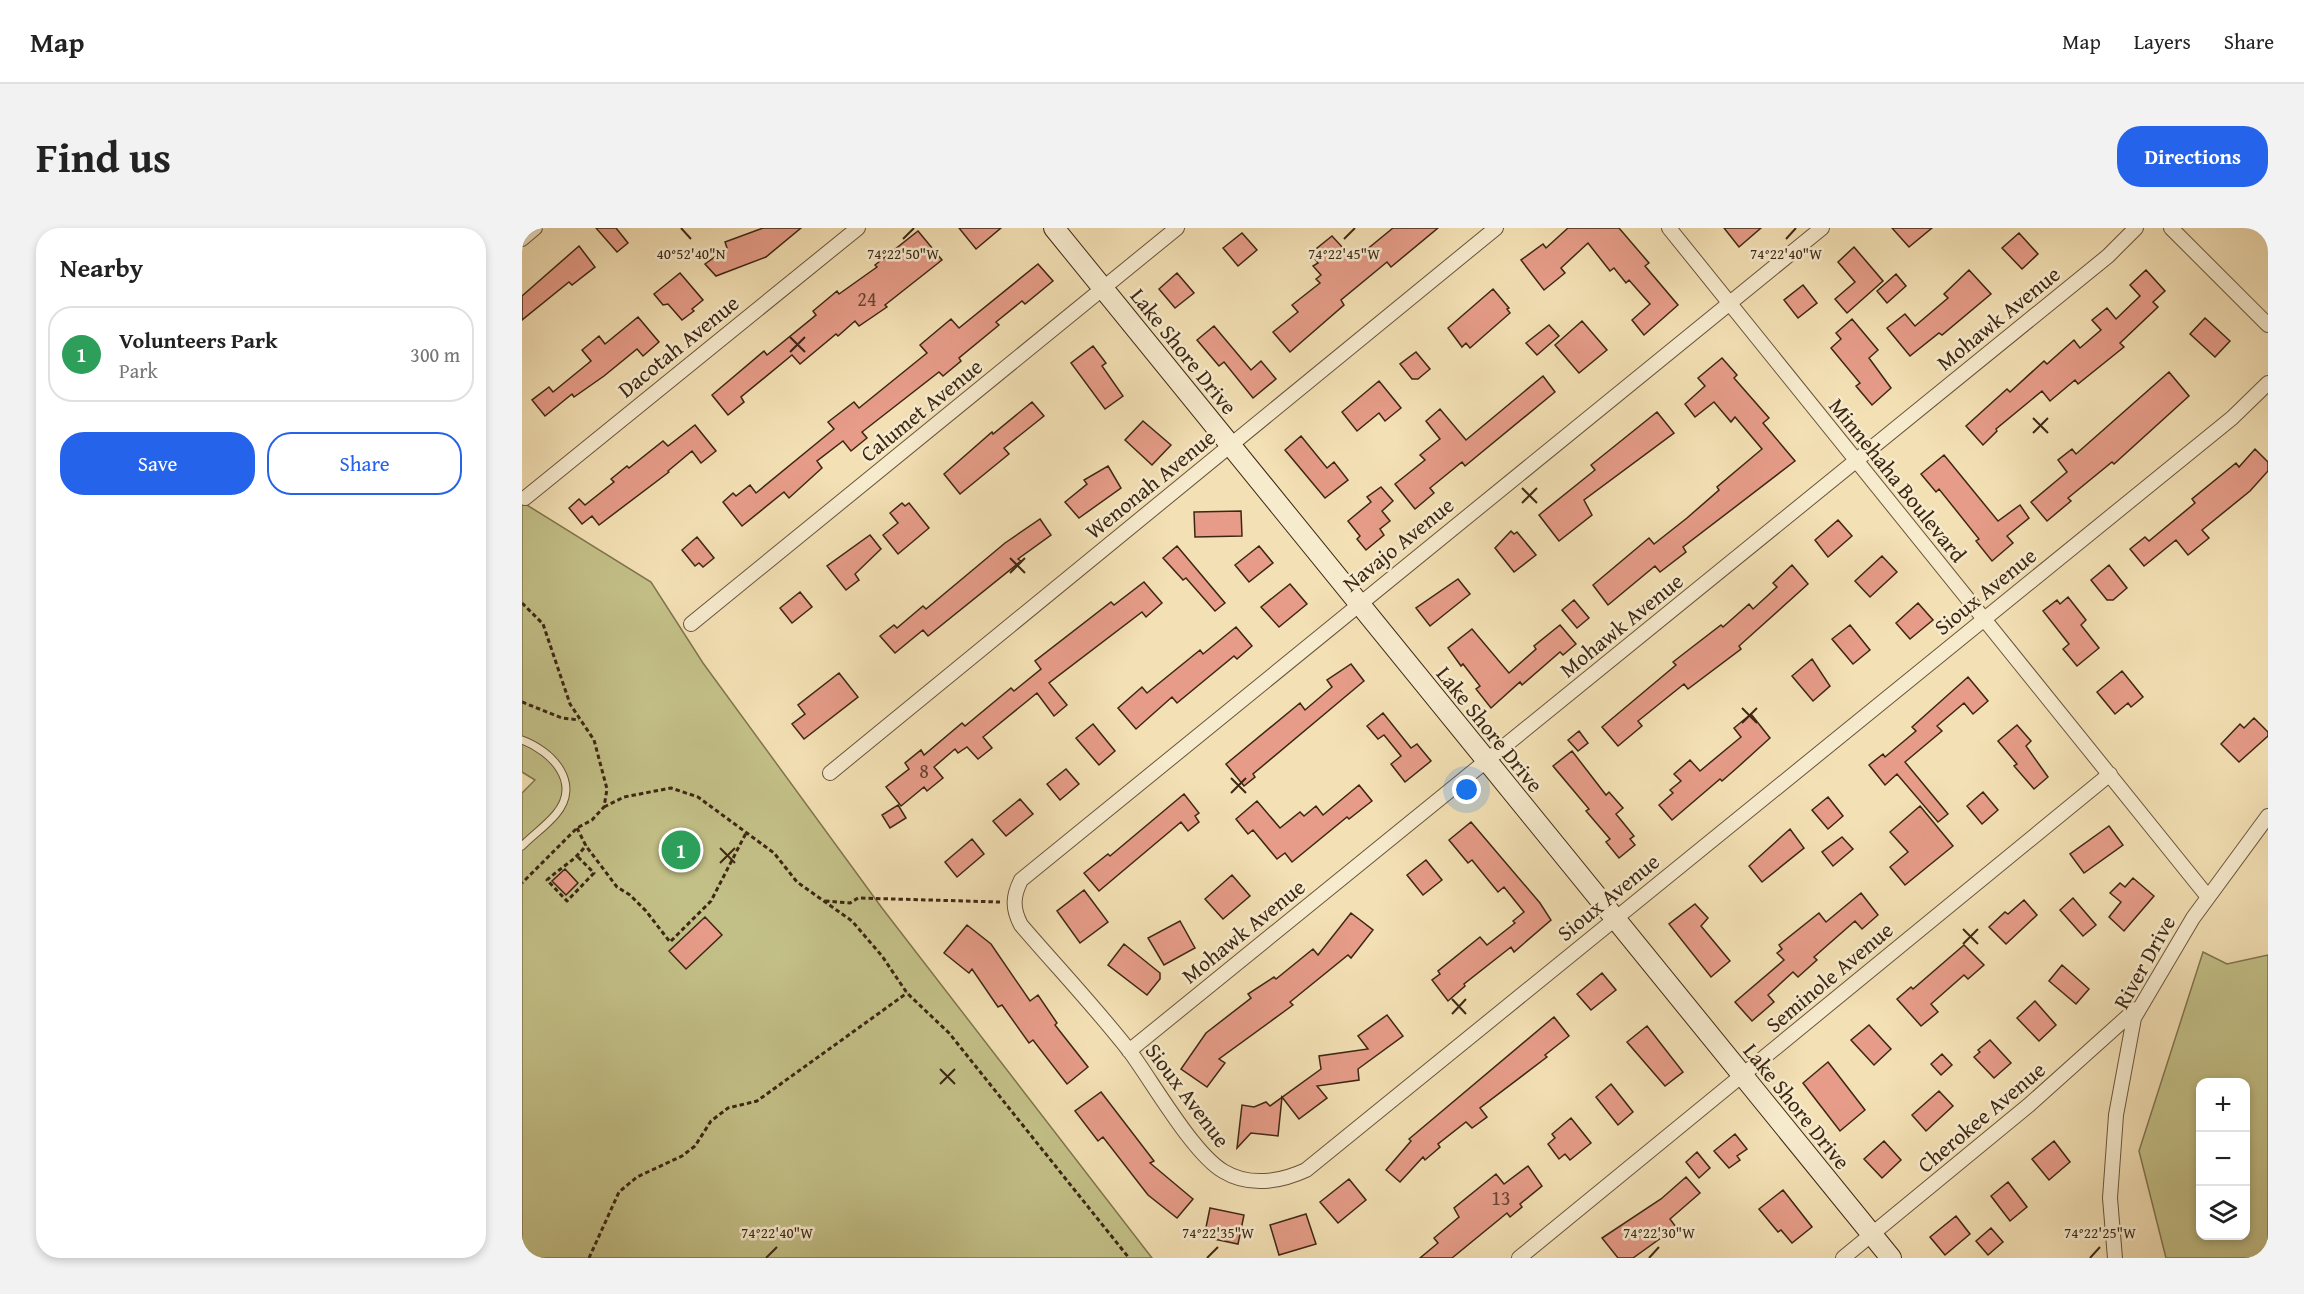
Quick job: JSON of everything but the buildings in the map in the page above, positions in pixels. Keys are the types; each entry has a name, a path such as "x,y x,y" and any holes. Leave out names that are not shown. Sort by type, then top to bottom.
{"street":[{"path":"522,239 536,228"},
{"name":"Dacotah Avenue","path":"525,498 858,228"},
{"name":"Lake Shore Drive","path":"1054,228 1891,1258"},
{"name":"Calumet Avenue","path":"691,624 1177,228"},
{"name":"Wenonah Avenue","path":"830,773 1496,228"},
{"name":"Minnehaha Boulevard","path":"1669,228 2208,897"},
{"name":"Navajo Avenue","path":"1013,902 1021,880 1042,860 1822,228"},
{"name":"Mohawk Avenue","path":"1129,1051 2108,256 2136,228"},
{"path":"2171,228 2268,325"},
{"name":"Sioux Avenue","path":"1013,902 1015,914 1021,925 1129,1051 1205,1156 1214,1165 1224,1172 1247,1180 1283,1179 1306,1170 2232,418 2268,383"},
{"name":"Seminole Avenue","path":"1519,1258 2110,774"},
{"name":"River Drive","path":"2115,1258 2110,1198 2116,1114 2134,1018 2208,897 2268,816"},
{"name":"Cherokee Avenue","path":"1843,1258 2029,1105 2143,1003"}],"lane":[{"path":"522,740 535,745 551,758 562,771 566,784 564,799 557,813 522,846"}],"path":[{"path":"522,603 543,624 570,704 594,740 607,789 604,807"},
{"path":"522,702 554,715 579,720"},
{"path":"522,883 577,828 592,820 604,807 624,797 671,788 698,797 774,853 797,882 852,921 882,956 907,993 949,1033 1129,1258"},
{"path":"577,828 586,846 617,887 630,895 646,911 670,942 711,901 746,833"},
{"path":"578,857 594,873 567,901 547,880 563,864 578,857 586,846"},
{"path":"823,901 850,903 858,898 1013,902"},
{"path":"589,1258 619,1192 636,1177 682,1156 695,1146 711,1121 728,1108 757,1101 907,993"}],"shaded area":[{"path":"522,502 651,582 703,663 882,908 1152,1258 522,1258 522,793 535,780 522,772"},
{"path":"2203,952 2227,964 2268,955 2268,1258 2166,1258 2139,1151"}],"place":[{"name":"Volunteers Park","path":"681,850"}]}
